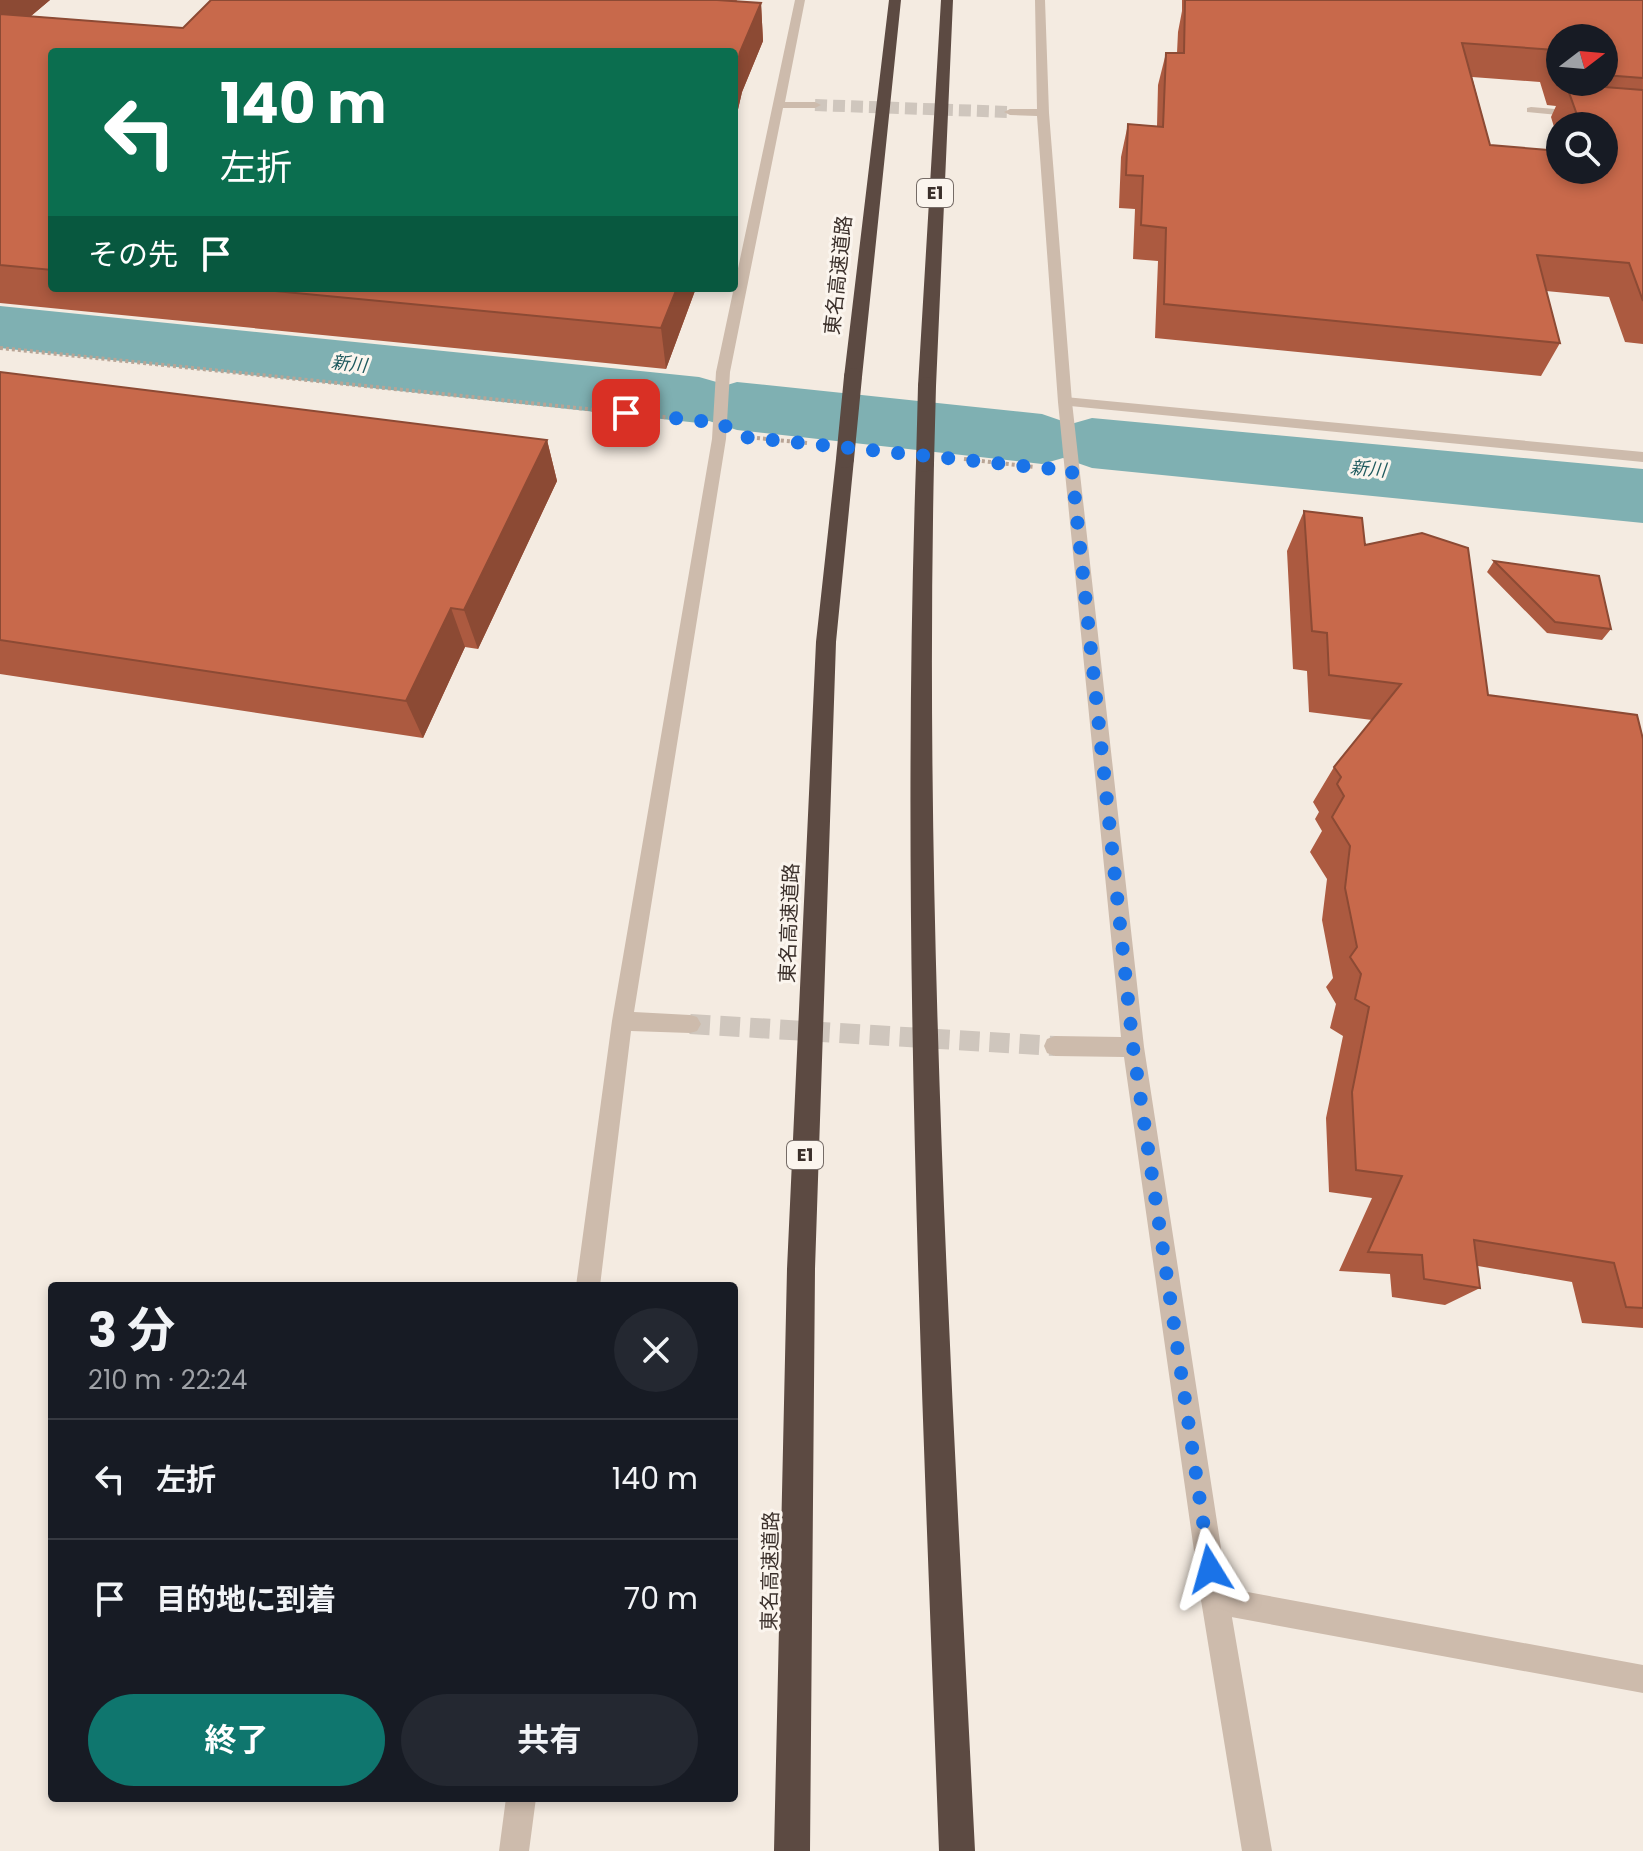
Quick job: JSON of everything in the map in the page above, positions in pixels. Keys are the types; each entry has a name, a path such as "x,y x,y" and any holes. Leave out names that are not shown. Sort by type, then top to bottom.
{"highway":[{"name":"東名高速道路","path":"792,1851 801,1269 826,642 895,0"},
{"name":"E1","path":"947,0 927,386 920,642 932,1273 957,1851"}],"street":[{"path":"589,1282 622,1021 720,423 723,372 800,0"},
{"path":"1040,0 1043,113 1065,402 1133,1047 1215,1600 1257,1851"},
{"path":"776,105 815,105"},
{"path":"1531,110 1559,112"},
{"path":"1010,112 1043,113"},
{"path":"1065,402 1643,457"},
{"path":"622,1021 690,1024"},
{"path":"1055,1046 1133,1047"},
{"path":"1215,1600 1643,1679"},
{"path":"514,1851 520,1802"}],"path":[{"path":"0,348 720,423 744,437 807,443"},
{"path":"963,459 1072,471"}],"building":[{"path":"211,0 717,0 761,3 738,61 738,48 48,48 48,270 0,265 0,14 183,28"},
{"path":"1185,0 1643,0 1643,78 1618,76 1618,24 1546,24 1546,49 1462,43 1490,145 1546,150 1546,184 1618,184 1618,112 1576,112 1570,96 1618,96 1618,88 1643,90 1643,301 1629,263 1537,255 1560,343 1164,304 1166,228 1141,225 1143,176 1126,175 1128,124 1163,127 1166,53 1184,53"},
{"path":"286,292 675,292 661,328"},
{"path":"0,372 547,440 464,610 451,608 406,701 0,640"},
{"path":"1304,511 1362,518 1365,545 1422,533 1468,548 1488,695 1637,715 1643,739 1643,1308 1626,1307 1614,1263 1474,1240 1480,1288 1424,1279 1422,1255 1368,1252 1402,1176 1356,1170 1352,1092 1369,1007 1355,999 1361,974 1350,957 1357,947 1345,888 1350,846 1332,817 1344,796 1337,784 1341,777 1334,767 1401,684 1329,675 1327,633 1312,631"},
{"path":"1494,561 1599,576 1611,629 1555,622"}],"waterway":[{"name":"新川","path":"0,327 699,400"},
{"name":"新川","path":"737,406 1042,439"},
{"name":"新川","path":"1092,443 1643,496"}],"tunnel":[{"path":"815,105 1010,112"},
{"path":"690,1024 1055,1046"}],"route":[{"path":"626,413 720,423 744,437 1072,471 1133,1047 1210,1569"}]}
